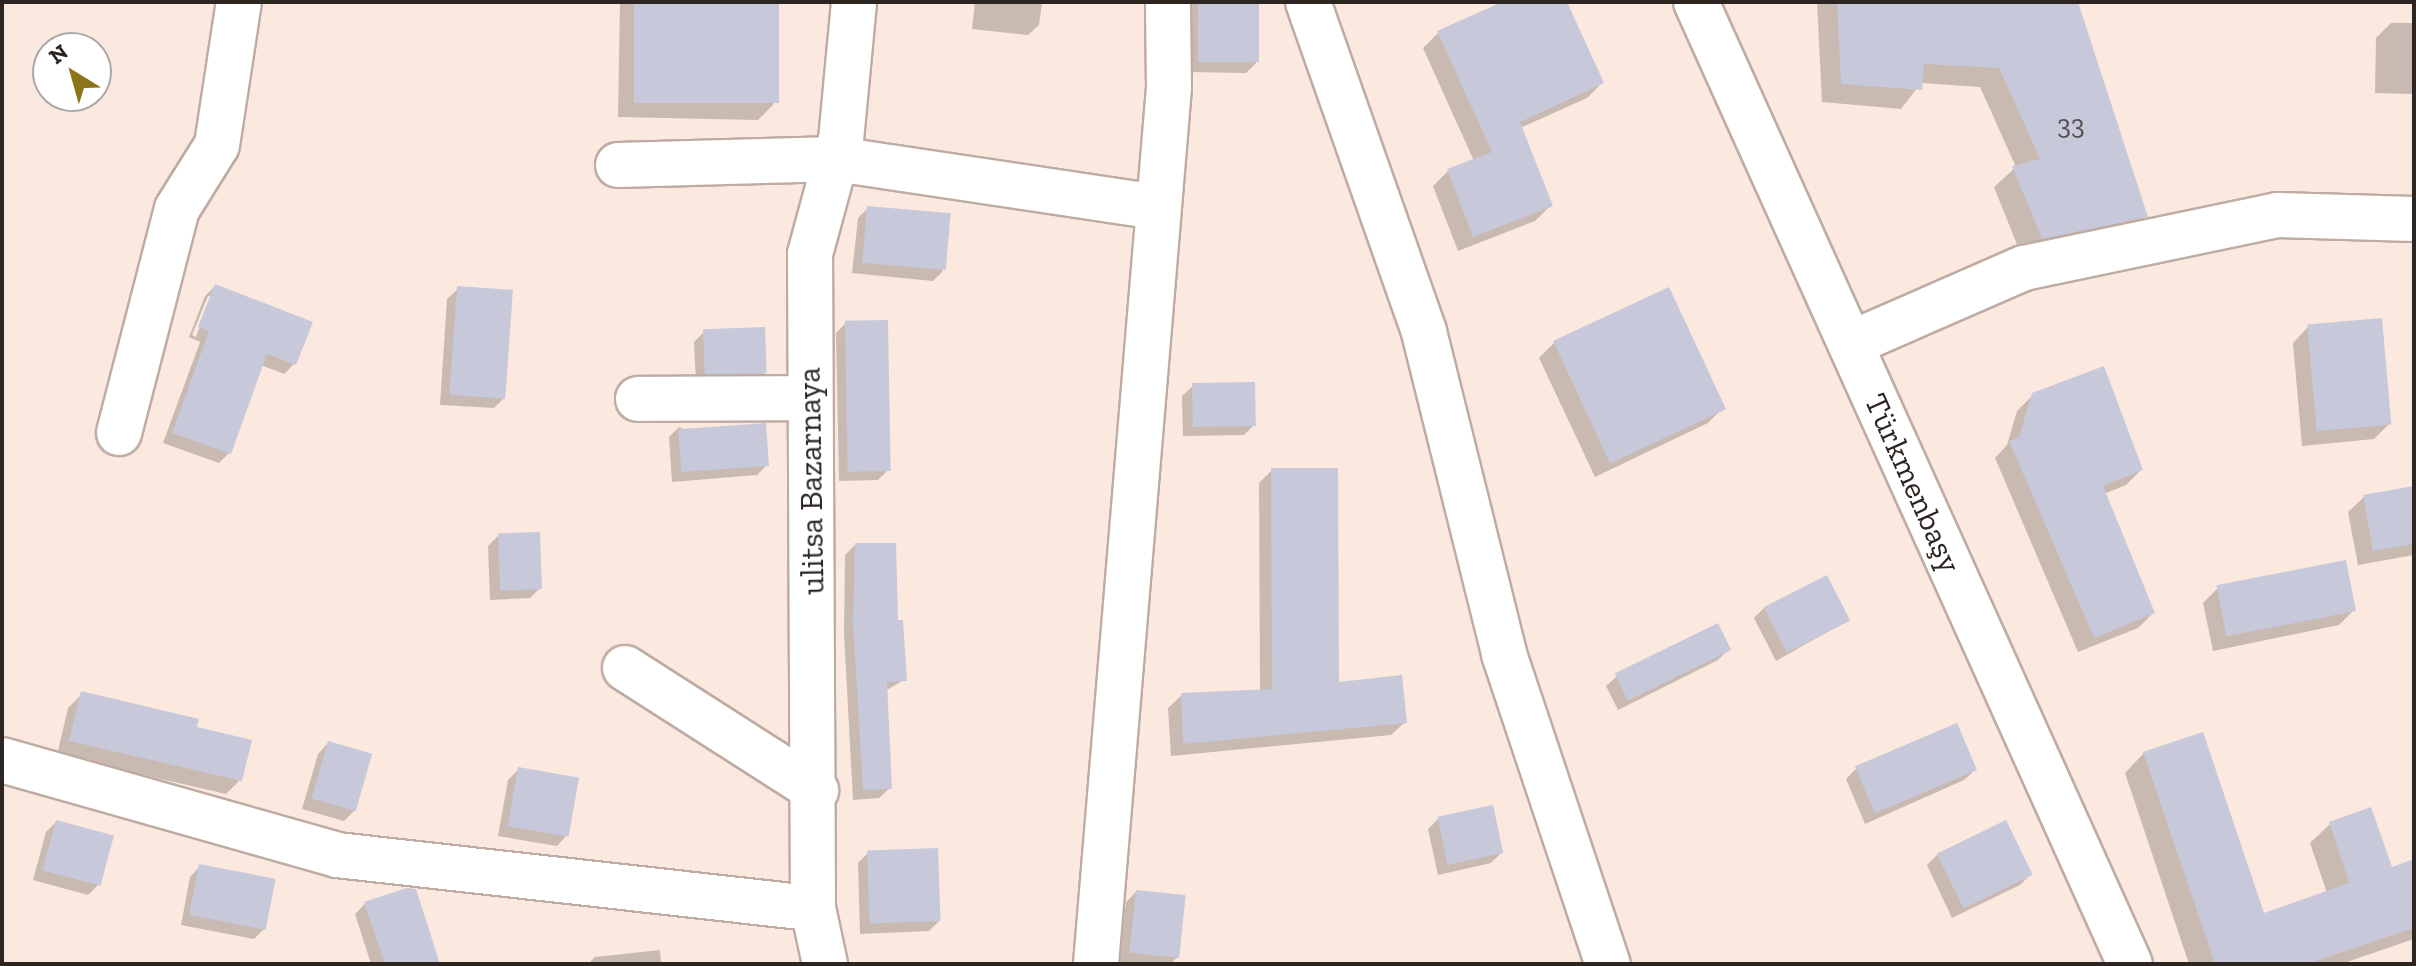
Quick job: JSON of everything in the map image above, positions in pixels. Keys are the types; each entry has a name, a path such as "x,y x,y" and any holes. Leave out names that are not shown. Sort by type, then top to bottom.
{"street":[{"path":"119,433 177,209 217,145 239,2"},
{"name":"ulitsa Bazarnaya","path":"825,964 813,908 816,790 808,398 810,254 836,159 854,2"},
{"path":"1096,964 1169,87 1168,2"},
{"path":"1308,2 1424,332 1504,654 1608,964"},
{"name":"Türkmenbaşy","path":"1696,14 1852,343 1935,538 2022,718 2130,964"},
{"path":"618,165 836,159 1157,207"},
{"path":"1852,343 2024,268 2278,215 2414,219"},
{"path":"638,399 808,398"},
{"path":"625,668 816,790"},
{"path":"2,760 337,855 813,908"}],"building":[{"path":"634,2 779,2 779,103 634,103"},
{"path":"1198,2 1259,2 1259,62 1198,62"},
{"path":"1502,2 1567,2 1604,83 1520,122 1553,206 1473,237 1447,169 1492,152 1437,31"},
{"path":"1837,2 2078,2 2148,217 2042,239 2012,166 2040,159 1999,68 1924,64 1922,90 1841,84"},
{"path":"867,206 951,213 946,270 862,263"},
{"path":"215,284 313,322 296,365 267,354 231,454 172,433 209,331 198,327"},
{"path":"457,286 513,290 505,399 449,395"},
{"path":"1669,287 1726,409 1610,463 1553,341"},
{"path":"2382,318 2391,425 2317,431 2307,325"},
{"path":"888,320 891,471 848,472 845,321"},
{"path":"765,327 767,373 705,375 703,329"},
{"path":"2104,366 2143,470 2103,486 2155,613 2094,638 2009,441 2019,437 2032,393"},
{"path":"1255,382 1256,426 1193,427 1192,383"},
{"path":"766,423 769,466 681,472 678,429"},
{"path":"1271,468 1338,468 1339,682 1402,675 1407,723 1183,744 1181,693 1272,689"},
{"path":"2414,486 2414,544 2373,551 2363,495"},
{"path":"540,532 542,589 500,590 498,533"},
{"path":"855,543 896,543 898,620 903,620 907,681 887,682 892,789 863,790 853,623"},
{"path":"2346,560 2356,611 2226,636 2216,585"},
{"path":"1827,575 1850,620 1787,653 1764,607"},
{"path":"1718,623 1731,650 1628,700 1615,673"},
{"path":"81,691 199,719 197,727 252,740 242,781 69,741"},
{"path":"1957,723 1977,770 1875,813 1855,766"},
{"path":"2203,732 2264,913 2349,883 2329,822 2371,807 2392,867 2414,859 2414,928 2307,964 2215,964 2143,752"},
{"path":"328,741 372,754 356,811 311,799"},
{"path":"518,767 579,778 569,837 508,826"},
{"path":"1493,805 1503,853 1447,865 1437,817"},
{"path":"56,820 114,836 100,886 43,870"},
{"path":"2006,820 2033,875 1964,909 1937,854"},
{"path":"938,848 941,921 870,923 867,850"},
{"path":"199,864 276,879 266,930 189,915"},
{"path":"407,888 416,889 440,964 385,964 364,902"},
{"path":"1136,890 1186,895 1179,958 1129,953"}]}
